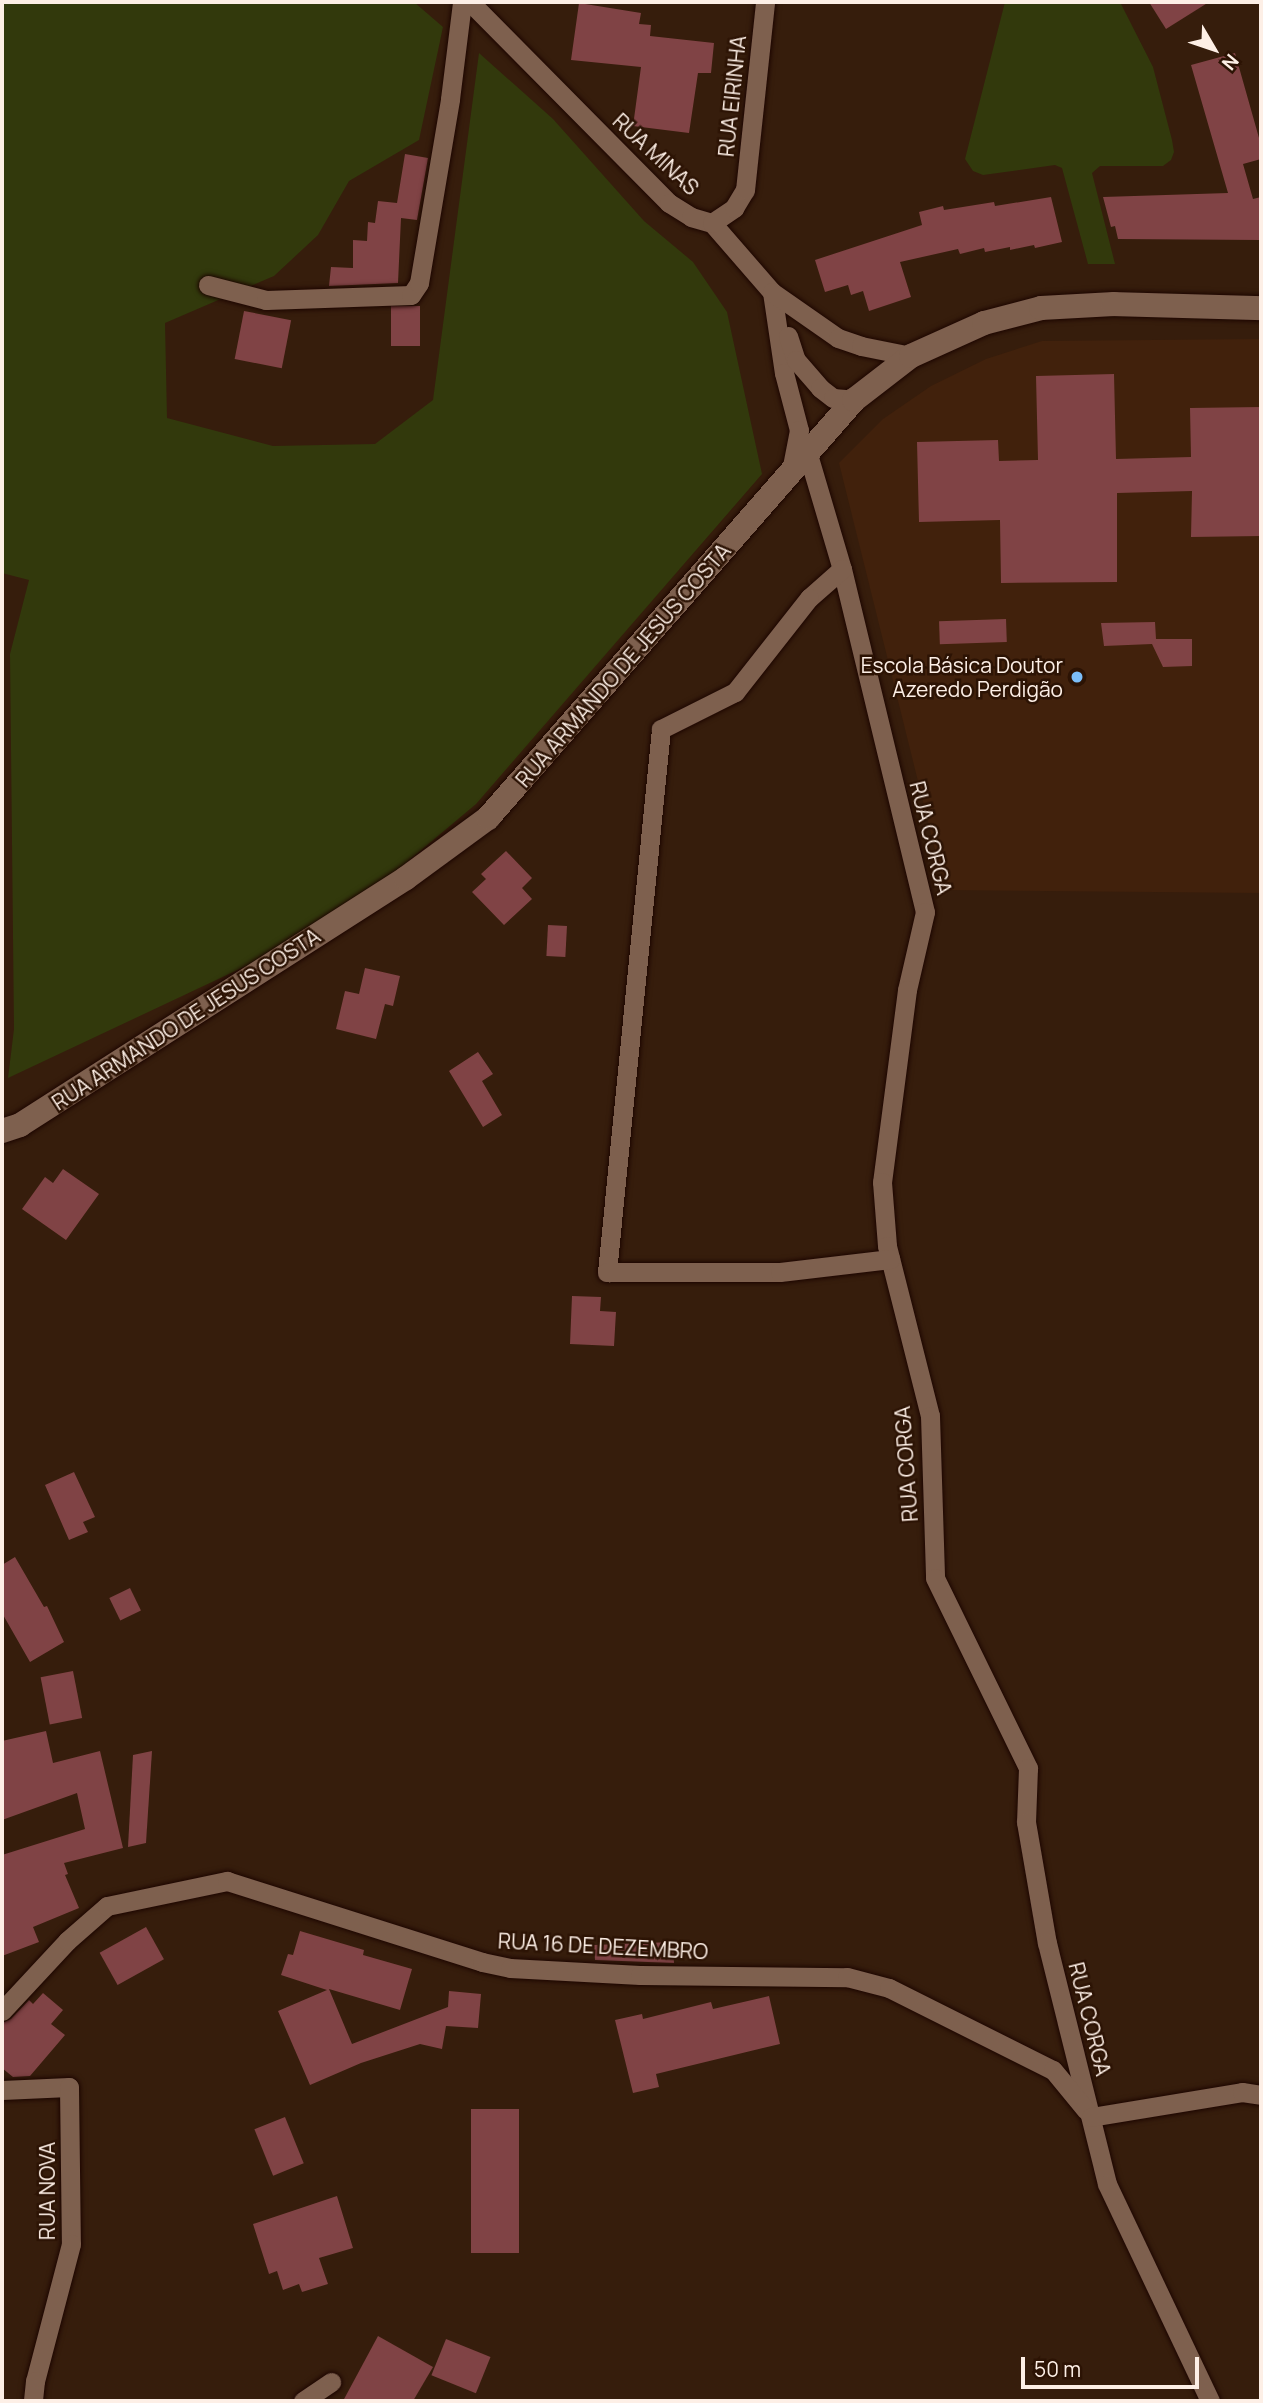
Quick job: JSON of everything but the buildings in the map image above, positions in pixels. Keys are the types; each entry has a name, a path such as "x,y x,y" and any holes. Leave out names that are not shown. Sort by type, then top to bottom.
{"street":[{"path":"208,285 266,300 411,295 421,270 450,99 462,2"},
{"name":"RUA MINAS","path":"470,2 669,203 691,217 712,223 772,292"},
{"name":"RUA EIRINHA","path":"712,223 734,208 745,190 765,2"},
{"path":"772,292 838,338 861,346 911,356"},
{"path":"772,292 796,360 833,398 854,400"},
{"path":"772,292 785,373 799,430 791,472"},
{"name":"RUA ARMANDO DE JESUS COSTA","path":"2,1131 20,1125 395,885 488,818 807,451 854,400 911,356 984,323 1041,308 1114,304 1261,308"},
{"name":"RUA CORGA","path":"807,451 842,569 925,912 907,990 882,1182 890,1259 930,1416 935,1578 1028,1768 1026,1822 1046,1943 1107,2184 1210,2401"},
{"path":"842,569 809,598 735,692 661,729 607,1272 780,1272 890,1259"},
{"name":"RUA 16 DE DEZEMBRO","path":"2,2011 67,1941 107,1906 227,1881 510,1968 640,1975 846,1977 889,1988 1053,2070 1091,2117"},
{"name":"RUA NOVA","path":"2,2091 69,2087 71,2245 35,2381 33,2401"},
{"path":"1091,2117 1242,2092 1261,2095"},
{"path":"303,2401 331,2382"}],"shaded area":[{"name":"Escola Básica Doutor Azeredo Perdigão","path":"1261,339 1261,893 945,890 839,463 883,419 931,386 986,359 1042,341"}],"green space":[{"path":"2,2 414,2 443,27 419,140 349,181 318,235 274,276 165,323 167,418 273,446 375,444 433,400 479,53 553,119 644,221 693,262 727,312 762,474 476,804 331,926 8,1078 14,1029 10,654 29,580 2,573"},
{"path":"1005,2 1120,2 1153,67 1172,140 1174,152 1171,160 1163,166 1100,166 1092,173 1115,264 1088,264 1062,168 1055,165 983,175 973,171 965,159"}],"place":[{"name":"Escola Básica Doutor Azeredo Perdigão","path":"1077,677"}]}
